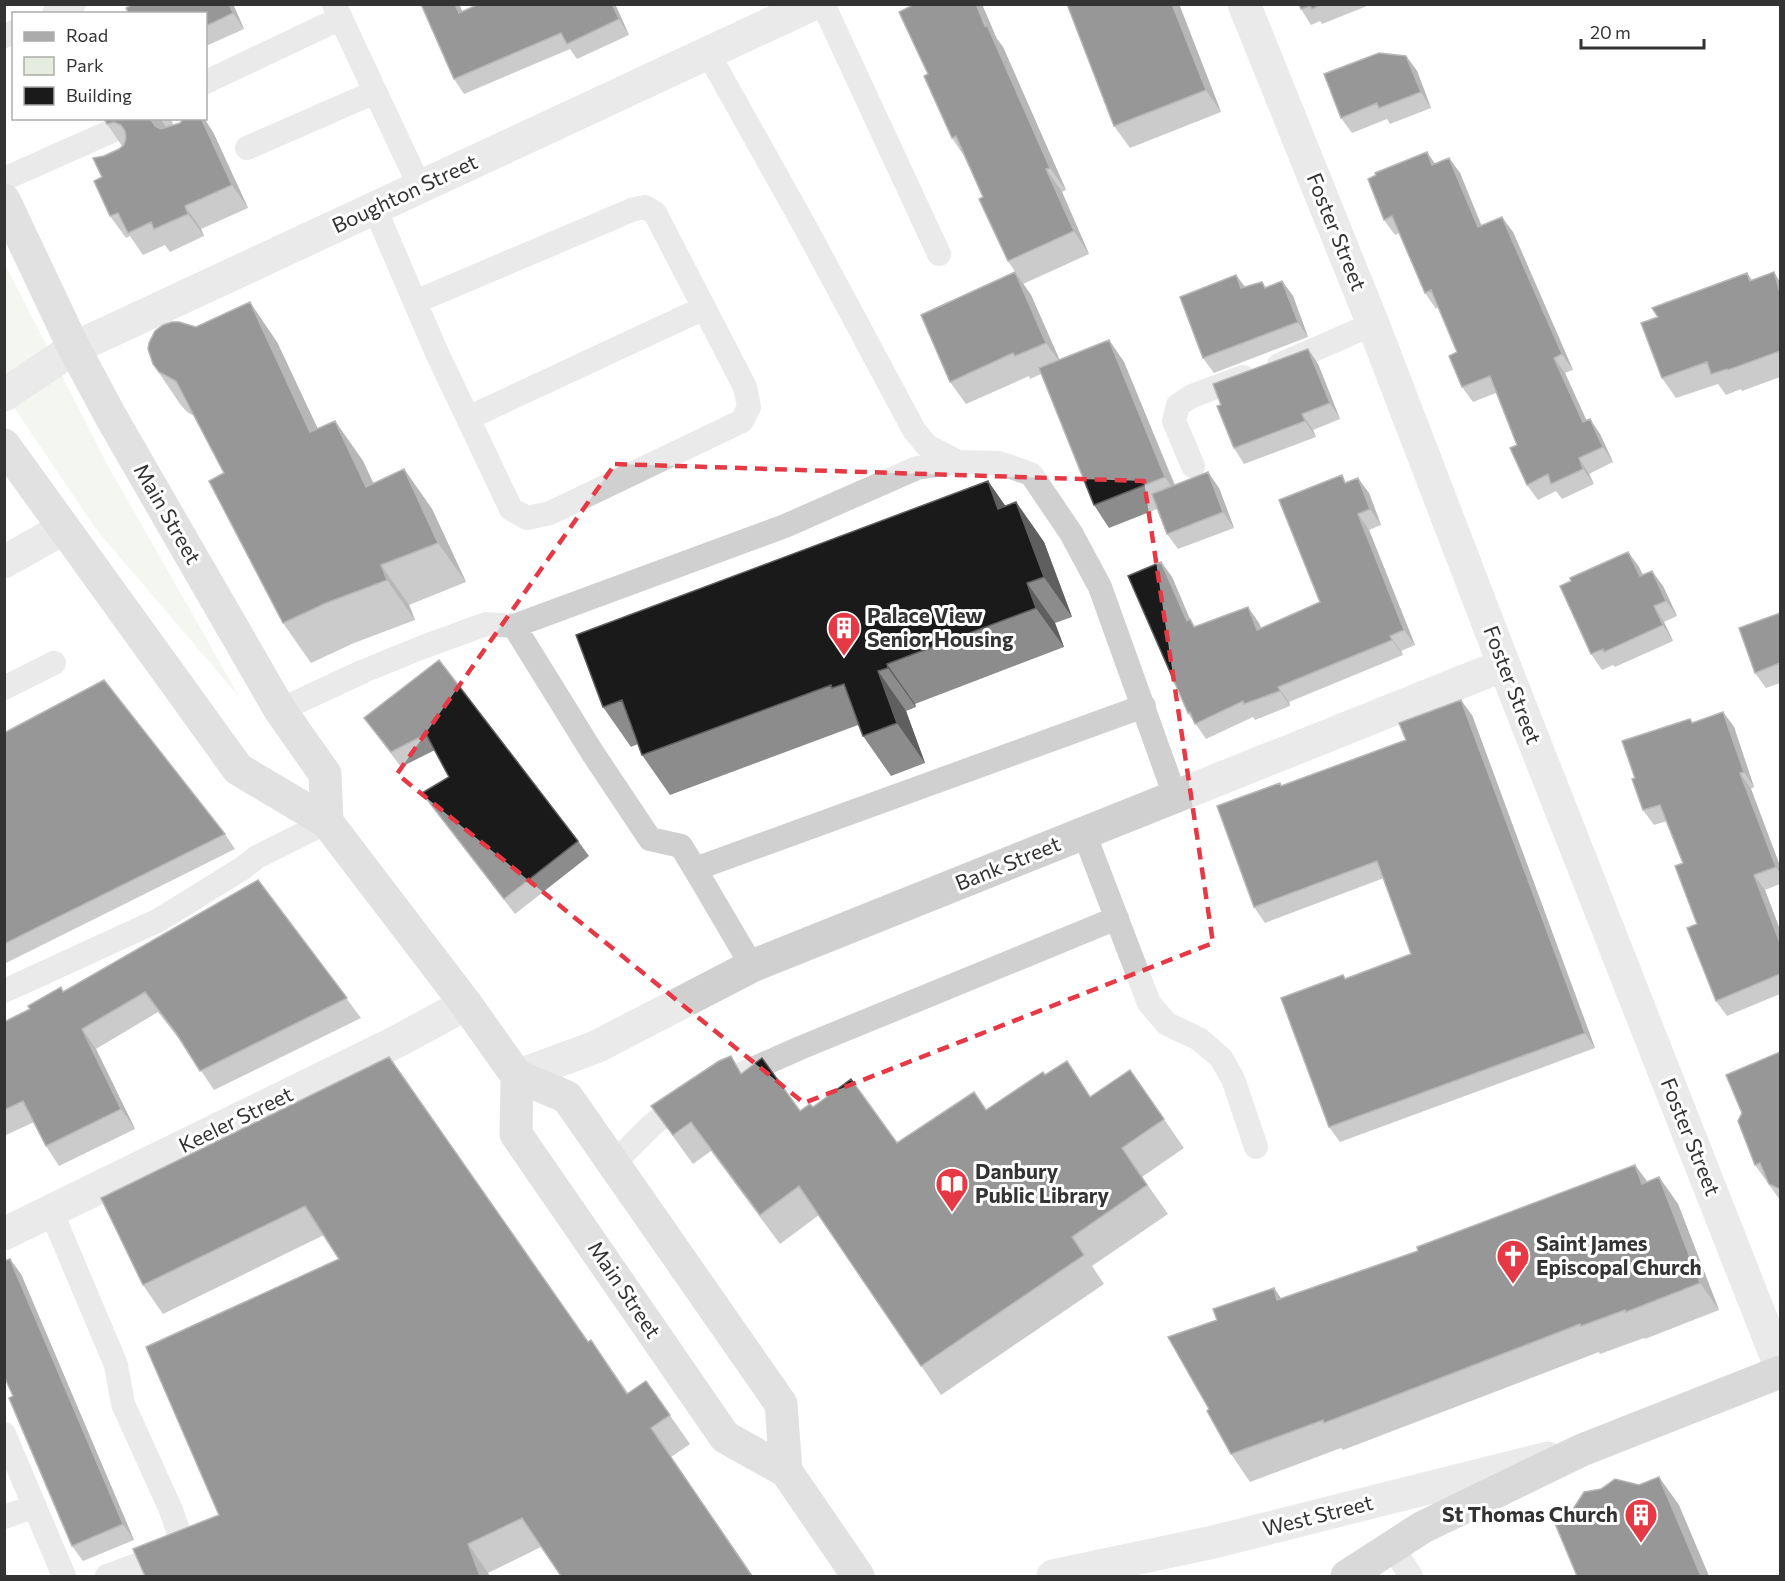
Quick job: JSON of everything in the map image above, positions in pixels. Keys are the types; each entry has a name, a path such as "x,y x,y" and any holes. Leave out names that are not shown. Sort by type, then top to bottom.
{"main road":[{"name":"Main Street","path":"4,200 74,348 111,417 280,710 325,774 327,822"},
{"path":"4,445 238,769 327,822 466,1004 517,1076 567,1097 782,1404 786,1471"},
{"name":"Main Street","path":"517,1076 516,1134 725,1437 786,1471 858,1576"},
{"name":"West Street","path":"1347,1576 1423,1527 1582,1450 1780,1372"}],"street":[{"name":"Boughton Street","path":"4,395 74,348 813,4"},
{"name":"Foster Street","path":"1244,4 1373,324 1504,665 1780,1366"},
{"path":"4,562 64,528"},
{"name":"Bank Street","path":"517,1076 596,1047 752,966 1504,665"},
{"name":"Keeler Street","path":"4,1234 396,1042 466,1004"},
{"name":"West Street","path":"1053,1576 1209,1543 1582,1450"}],"lane":[{"path":"58,12 74,4"},
{"path":"822,4 939,254"},
{"path":"207,85 337,11 420,187"},
{"path":"708,53 808,232 914,430 927,446 958,462"},
{"path":"247,148 375,92"},
{"path":"4,179 137,120"},
{"path":"70,150 103,162"},
{"path":"375,209 415,302 511,509 527,518 550,513 742,421 749,407 744,387 655,213 645,207 634,208 415,302"},
{"path":"468,418 704,308"},
{"path":"1192,466 1174,421 1178,405 1192,396 1295,359 1373,324"},
{"path":"280,710 364,671 475,627 486,624 513,626 785,526 917,468 958,462 999,463 1031,474 1071,533 1100,587 1175,796"},
{"path":"513,626 650,839 681,846 752,966"},
{"path":"4,688 54,663"},
{"path":"695,869 1144,706"},
{"path":"4,991 159,920 257,857 327,822"},
{"path":"1083,834 1149,1003 1167,1024 1199,1039 1221,1058 1233,1079 1256,1147"},
{"path":"614,1163 652,1125 684,1099 800,1048 1117,918"},
{"path":"51,1211 116,1365 123,1404 171,1510 180,1544 172,1552 107,1576"},
{"path":"4,1434 64,1576"},
{"path":"4,1517 35,1506"},
{"path":"1392,1547 1411,1576"}],"highlighted area":[{"path":"615,464 1144,481 1213,943 804,1103 397,774"}],"green space":[{"path":"4,262 107,464 240,698 96,529 5,394"}],"building":[{"path":"133,4 229,4 233,13 207,26 207,12 128,12 126,8"},
{"path":"421,4 455,4 459,13 479,4 612,4 619,19 567,44 561,33 454,79"},
{"path":"915,4 976,4 1050,168 1046,169 1074,231 1008,261 979,199 983,197 956,136 952,138 924,76 928,74 899,12"},
{"path":"1067,4 1172,4 1206,90 1114,126"},
{"path":"1299,4 1322,4 1312,9 1310,6 1301,9"},
{"path":"1379,53 1406,56 1421,92 1379,108 1377,103 1341,118 1324,74"},
{"path":"105,120 151,120 155,126 161,129 180,123 182,120 202,120 232,185 185,206 188,214 154,229 151,222 128,233 118,213 110,216 94,181 102,177 93,158 119,149 124,145 126,138 121,125 114,122 107,124"},
{"path":"1427,152 1432,165 1449,158 1478,227 1502,217 1562,354 1554,358 1583,422 1590,419 1603,447 1579,458 1583,469 1551,484 1548,474 1527,485 1510,448 1517,445 1490,376 1462,387 1449,356 1457,352 1431,290 1425,293 1392,216 1384,220 1368,179 1376,175 1375,173"},
{"path":"1015,272 1046,343 1015,356 1013,353 950,382 921,315"},
{"path":"1774,272 1780,292 1780,351 1711,374 1707,362 1662,378 1641,323 1658,317 1652,308 1747,273 1750,281"},
{"path":"1236,275 1241,288 1262,282 1265,288 1282,281 1298,322 1203,358 1180,297"},
{"path":"250,302 310,432 335,421 366,487 404,469 438,543 381,565 387,580 326,603 283,623 209,481 224,473 176,381 159,372 153,364 148,349 155,331 163,325 179,322 196,327"},
{"path":"1109,340 1165,477 1094,505 1039,368"},
{"path":"1308,349 1330,403 1302,414 1305,421 1234,448 1217,406 1221,405 1213,384"},
{"path":"1208,472 1223,512 1167,534 1152,494"},
{"path":"1342,475 1345,483 1358,478 1370,509 1358,514 1404,630 1390,636 1392,640 1278,687 1280,691 1244,704 1243,701 1195,724 1190,712 1188,713 1128,576 1161,562 1187,621 1190,619 1194,627 1248,607 1257,630 1320,602 1279,500"},
{"name":"Palace View Senior Housing","path":"988,481 998,509 1016,502 1044,577 1027,583 1036,608 887,664 888,668 878,671 897,723 863,736 844,684 832,688 831,685 642,755 622,700 603,707 576,635"},
{"path":"1628,552 1640,576 1652,571 1666,601 1654,606 1663,625 1604,652 1603,649 1591,654 1560,586 1571,581 1570,578"},
{"path":"1780,613 1780,663 1755,673 1739,628"},
{"path":"439,660 578,841 504,899 422,793 449,777 426,734 391,752 364,718"},
{"path":"104,680 225,834 4,944 4,733"},
{"path":"1461,700 1585,1033 1329,1127 1281,998 1343,975 1345,979 1411,954 1377,861 1254,907 1217,806 1280,783 1281,786 1406,740 1399,723"},
{"path":"1723,712 1744,772 1740,773 1776,867 1754,875 1780,943 1780,974 1716,1001 1687,928 1697,924 1675,866 1683,863 1660,805 1643,810 1622,741 1690,719 1692,723"},
{"path":"258,880 347,998 200,1071 176,1033 145,992 82,1029 121,1109 46,1146 23,1101 4,1110 4,1022 30,1009 28,1006 61,987 63,992"},
{"path":"1780,1052 1780,1189 1769,1184 1760,1163 1755,1165 1738,1121 1742,1113 1726,1075"},
{"path":"731,1056 741,1074 762,1058 800,1111 810,1104 813,1107 851,1079 897,1143 974,1092 986,1110 1043,1072 1045,1075 1067,1061 1090,1097 1130,1070 1164,1119 1122,1148 1147,1185 1072,1237 1084,1255 921,1366 799,1186 760,1215 691,1122 673,1135 651,1106 719,1061"},
{"path":"389,1057 588,1342 591,1340 627,1394 646,1381 670,1415 651,1428 752,1576 561,1576 522,1518 468,1544 480,1576 145,1576 133,1549 219,1515 146,1347 339,1259 305,1206 143,1285 101,1198"},
{"path":"1635,1165 1642,1184 1659,1177 1700,1283 1626,1312 1625,1310 1581,1326 1580,1324 1324,1423 1323,1420 1231,1454 1207,1411 1209,1409 1168,1337 1217,1320 1213,1309 1274,1288 1277,1300 1418,1251 1417,1247"},
{"path":"10,1259 123,1524 72,1546 9,1398 13,1396 4,1376 4,1261"},
{"path":"1659,1477 1701,1576 1577,1576 1554,1521 1570,1514 1584,1492 1601,1489 1615,1479 1639,1485"}],"place":[{"name":"Palace View Senior Housing","path":"844,657"},
{"name":"Danbury Public Library","path":"952,1213"},
{"name":"Saint James Episcopal Church","path":"1513,1285"},
{"name":"St Thomas Church","path":"1641,1544"}]}
